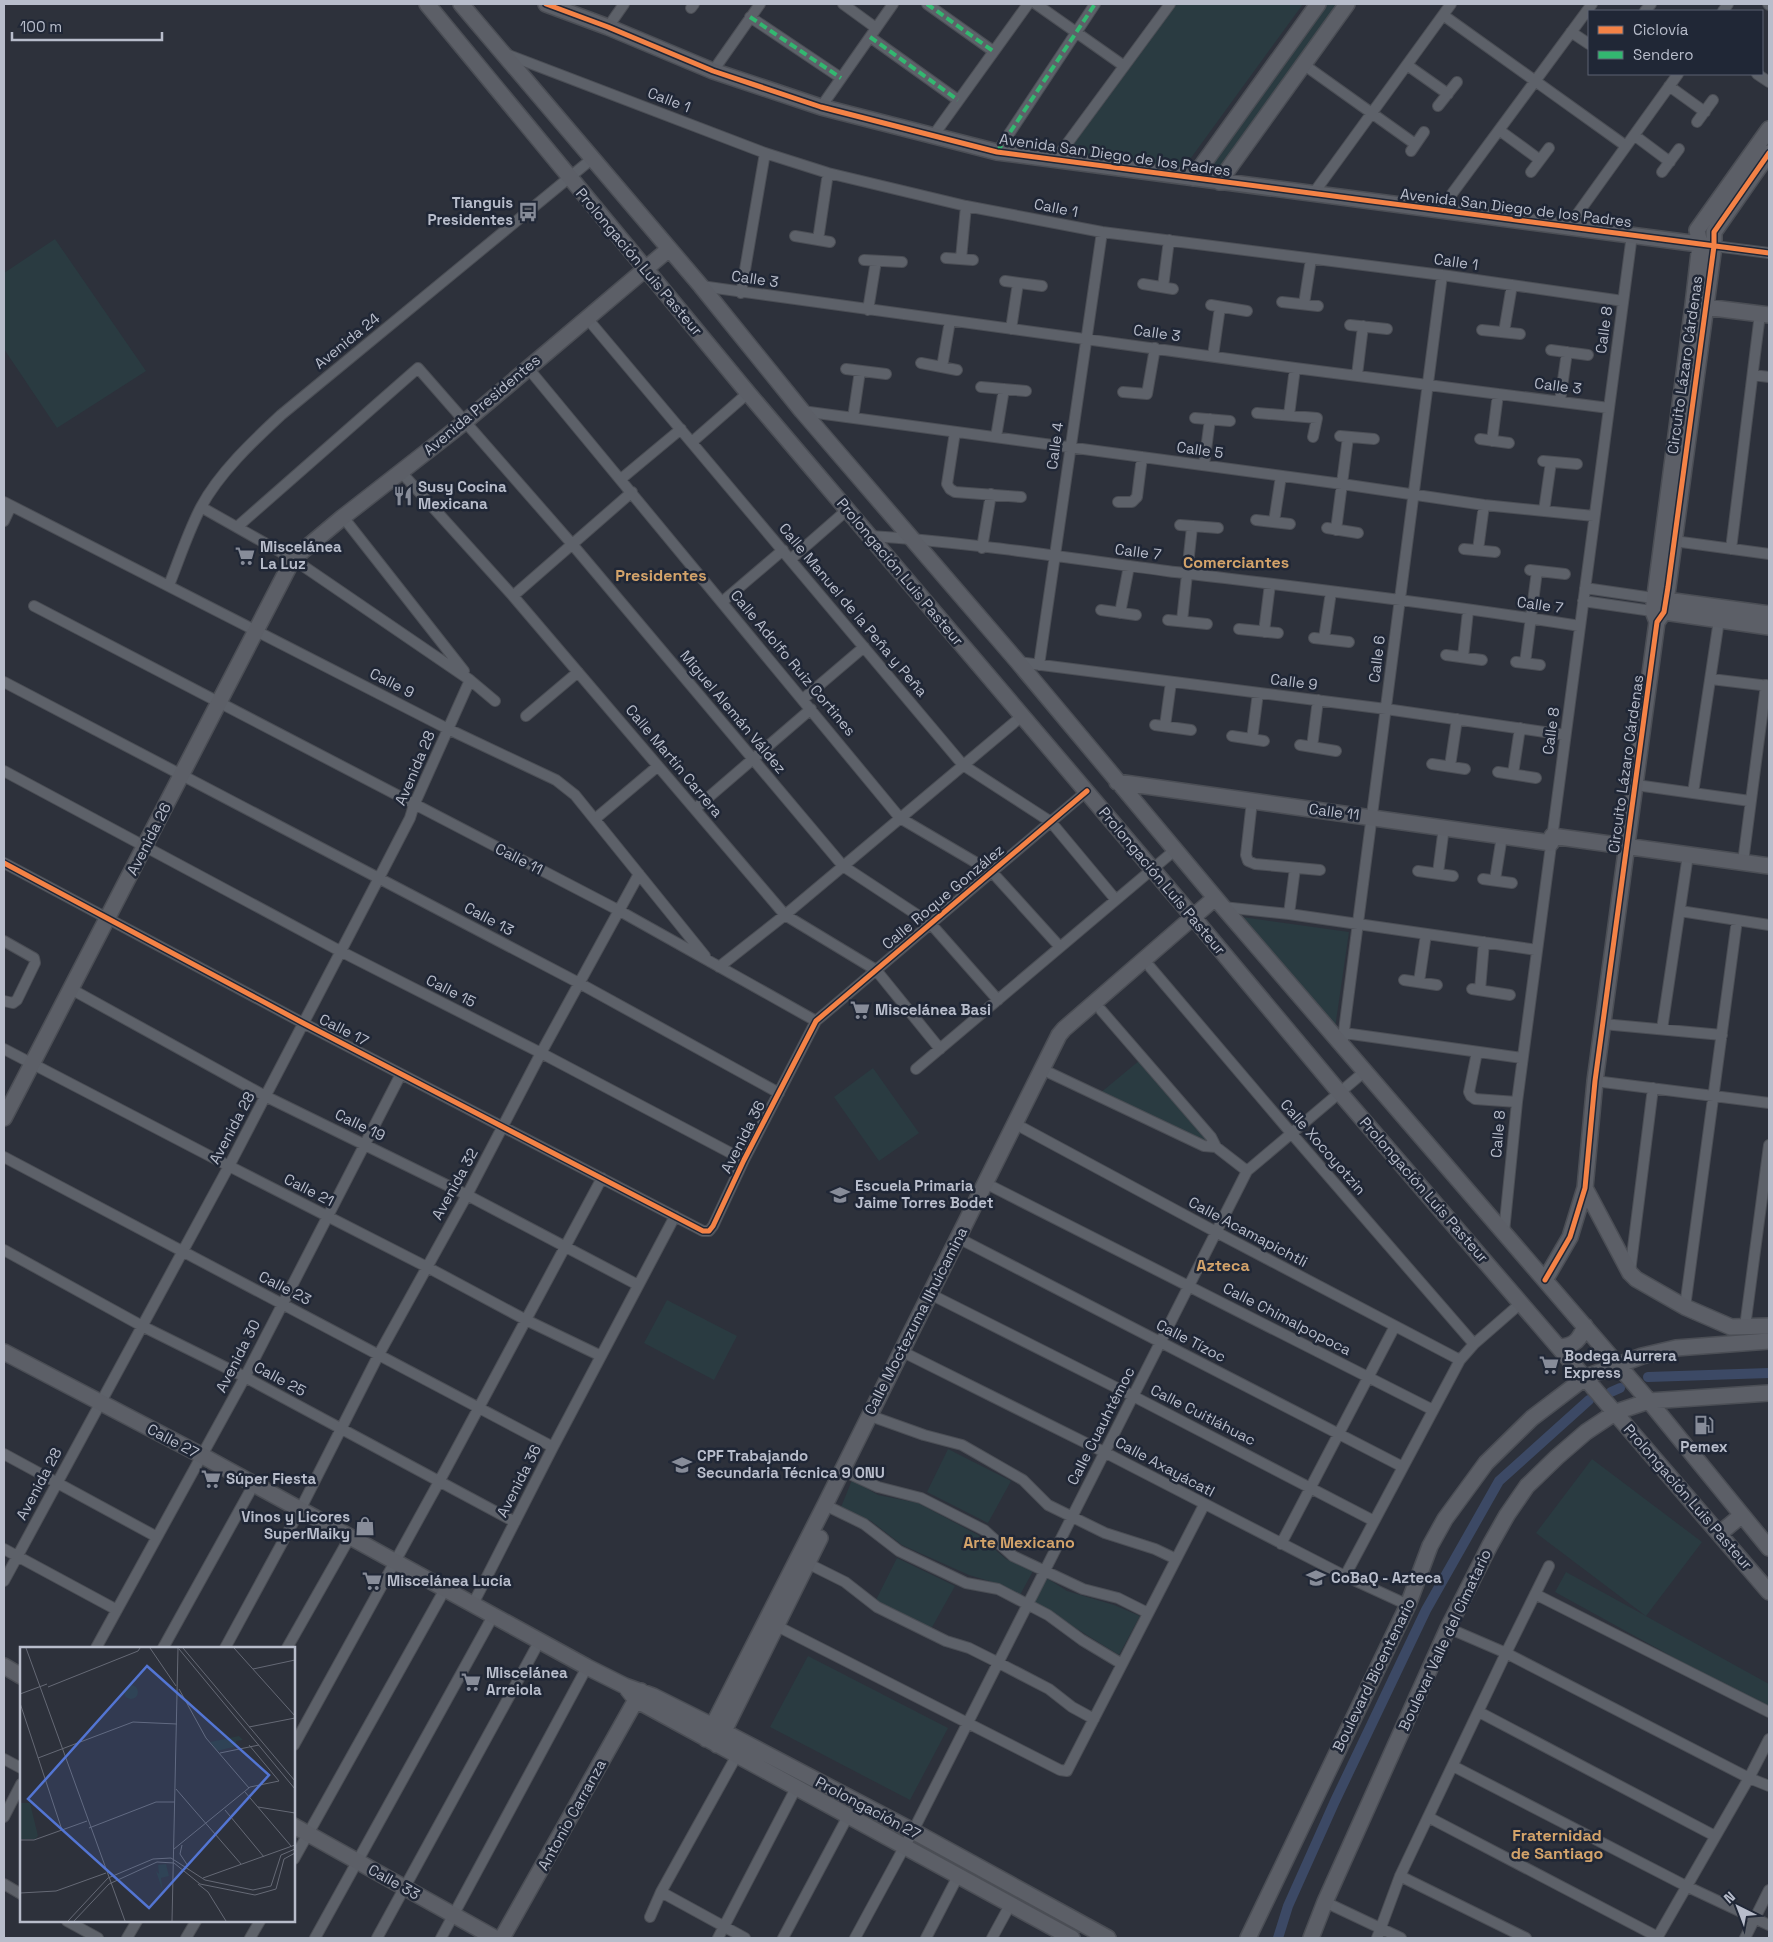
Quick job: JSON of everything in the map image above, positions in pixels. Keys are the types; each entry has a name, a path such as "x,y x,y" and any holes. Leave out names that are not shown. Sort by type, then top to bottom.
{"street":[{"name":"Prolongación Luis Pasteur","path":"427,4 748,393 1087,791 1340,1093 1769,1592"},
{"name":"Prolongación Luis Pasteur","path":"461,4 701,286 802,411 1018,662 1220,904 1343,1040 1364,1072 1619,1365 1769,1548"},
{"name":"Avenida San Diego de los Padres","path":"546,4 608,27 713,71 821,106 998,152 1707,245"},
{"path":"608,27 624,4"},
{"path":"713,71 760,4"},
{"path":"843,4 876,28"},
{"path":"821,106 893,4"},
{"path":"927,4 993,51"},
{"path":"933,136 1028,4"},
{"path":"1036,4 1124,66"},
{"path":"998,152 1095,4"},
{"path":"1055,160 1170,4"},
{"path":"1192,178 1318,4"},
{"path":"1219,182 1347,4"},
{"path":"1313,194 1451,4"},
{"path":"1440,210 1592,4"},
{"path":"1443,15 1626,146"},
{"path":"750,17 841,78"},
{"path":"1571,32 1588,43"},
{"path":"870,37 958,100"},
{"name":"Calle 1","path":"504,54 765,153 828,173 966,206 1102,232 1442,275 1623,301"},
{"path":"1304,64 1372,112 1413,148 1424,132"},
{"path":"1407,64 1448,94"},
{"path":"1568,227 1677,75"},
{"path":"1758,75 1769,82"},
{"path":"1438,106 1457,82"},
{"path":"1669,86 1705,112"},
{"path":"1697,122 1713,100"},
{"path":"1769,129 1697,230 1707,245 1769,253"},
{"path":"1499,130 1540,160"},
{"path":"1634,135 1670,162"},
{"path":"1531,172 1549,148"},
{"path":"1662,172 1679,149"},
{"path":"741,293 765,153"},
{"path":"1707,245 1716,227 1768,157"},
{"name":"Avenida 24","path":"169,586 201,507 226,472 253,442 281,415 592,158"},
{"path":"818,240 828,173"},
{"path":"961,259 966,206"},
{"name":"Calle 4","path":"1039,665 1102,232"},
{"name":"Calle 8","path":"1504,1232 1522,1058 1632,235"},
{"path":"795,236 830,242"},
{"path":"1143,284 1168,288 1169,240"},
{"name":"Circuito Lázaro Cárdenas","path":"1545,1280 1570,1237 1585,1188 1595,1081 1628,848 1707,245"},
{"name":"Avenida Presidentes","path":"293,559 343,517 466,421 669,248"},
{"path":"946,258 973,260"},
{"path":"1304,304 1311,259"},
{"path":"864,260 902,262"},
{"path":"868,310 876,261"},
{"name":"Calle 6","path":"1343,1040 1442,275"},
{"path":"1005,281 1042,286"},
{"path":"1011,329 1018,283"},
{"path":"1504,332 1512,285"},
{"name":"Calle 3","path":"701,286 1295,368 1609,408"},
{"path":"1282,302 1318,306"},
{"path":"1213,356 1216,306 1247,311"},
{"name":"Circuito Lázaro Cárdenas","path":"1699,306 1765,315"},
{"name":"Circuito Lázaro Cárdenas","path":"1659,609 1674,541 1699,306"},
{"path":"1731,549 1753,376 1765,315"},
{"name":"Calle Manuel de la Peña y Peña","path":"586,317 963,765 1051,822 1116,900"},
{"path":"942,367 950,321"},
{"path":"1350,325 1387,329"},
{"path":"1356,375 1363,326"},
{"path":"1482,330 1520,334"},
{"path":"1124,392 1147,394 1156,348"},
{"path":"1551,350 1588,355"},
{"path":"1560,402 1567,352"},
{"path":"920,363 957,370"},
{"name":"Miguel Alemán Váldez","path":"237,527 418,368 572,544 843,866 931,924 998,1000"},
{"name":"Calle Adolfo Ruiz Cortines","path":"528,368 900,818 992,872 1060,947"},
{"path":"1289,415 1295,368"},
{"path":"846,369 886,374"},
{"path":"853,418 860,371"},
{"path":"1753,376 1769,377"},
{"path":"981,386 1026,391"},
{"path":"996,437 1004,389"},
{"path":"692,442 748,393"},
{"path":"1492,441 1498,394"},
{"name":"Calle 5","path":"802,411 1342,484 1484,506 1594,516"},
{"path":"1257,413 1317,418 1314,437"},
{"path":"1195,418 1230,421"},
{"path":"1204,465 1210,419"},
{"path":"621,479 681,429"},
{"path":"954,432 947,484 950,489 955,492 1022,497"},
{"path":"1358,533 1331,529 1342,484 1344,437 1374,439"},
{"path":"1480,439 1510,443"},
{"path":"1118,502 1132,502 1137,497 1142,457"},
{"path":"1544,511 1547,461 1578,464"},
{"name":"Calle Martín Carrera","path":"401,472 513,596 785,914 876,970 940,1049"},
{"path":"1274,522 1281,476"},
{"path":"513,596 632,492"},
{"path":"982,548 991,494"},
{"path":"4,521 8,504"},
{"name":"Calle 9","path":"8,504 448,729 556,780 575,795 708,961"},
{"path":"1478,550 1484,506"},
{"path":"201,507 293,559 470,680 495,702"},
{"path":"791,559 847,510"},
{"path":"343,517 470,680"},
{"path":"1256,520 1290,524"},
{"path":"1180,525 1218,528"},
{"path":"1182,621 1192,526"},
{"name":"Calle 7","path":"870,536 910,538 1055,556 1580,626"},
{"path":"1674,541 1769,554"},
{"path":"1464,549 1495,552"},
{"path":"722,602 783,550"},
{"name":"Avenida 26","path":"4,1118 293,559"},
{"path":"1120,613 1129,566"},
{"path":"1540,665 1520,662 1530,618 1534,571 1565,574"},
{"path":"1264,632 1270,584"},
{"path":"1585,588 1659,609 1769,627"},
{"path":"1331,592 1319,638 1348,642"},
{"path":"1583,601 1659,609 1769,614"},
{"name":"Calle 11","path":"34,606 618,910 816,1021"},
{"path":"1101,610 1136,615"},
{"path":"1463,658 1468,611"},
{"path":"1168,620 1207,624"},
{"path":"1693,793 1719,620"},
{"path":"1239,629 1278,633"},
{"path":"803,699 864,647"},
{"path":"1446,655 1482,660"},
{"name":"Calle 9","path":"1018,662 1386,709 1565,735"},
{"path":"526,716 578,672"},
{"path":"1711,679 1767,685 1743,862"},
{"name":"Avenida 28","path":"4,1581 229,1166 379,878 410,818 414,805 470,680"},
{"name":"Calle 13","path":"4,682 579,983 779,1092"},
{"path":"1171,682 1160,726 1191,730"},
{"path":"1252,739 1258,693"},
{"path":"1312,747 1318,700"},
{"path":"695,809 811,710"},
{"path":"719,968 1022,716"},
{"path":"1450,766 1457,719"},
{"path":"1513,774 1520,728"},
{"path":"1232,736 1264,741"},
{"path":"1300,745 1336,751"},
{"path":"1432,764 1465,769"},
{"path":"595,819 658,766"},
{"name":"Calle 15","path":"4,772 340,952 541,1053 744,1160"},
{"path":"1498,772 1536,778"},
{"name":"Calle 11","path":"1117,782 1502,836 1551,839 1769,866"},
{"path":"1636,786 1750,801"},
{"name":"Calle Roque González","path":"816,1021 1087,791"},
{"path":"1252,801 1246,854 1248,860 1254,864 1320,870"},
{"path":"1438,874 1444,827"},
{"path":"1495,880 1502,836"},
{"path":"916,1068 1175,850"},
{"path":"1662,1030 1688,855"},
{"name":"Calle 17","path":"4,863 107,920 675,1216"},
{"path":"1289,914 1295,868"},
{"path":"1418,871 1453,876"},
{"name":"Avenida 32","path":"226,1647 300,1510 379,1354 467,1195 541,1053 639,874"},
{"path":"1483,879 1512,883"},
{"path":"1220,904 1537,950"},
{"name":"Calle Moctezuma Ilhuicamina","path":"715,1735 829,1507 1059,1035 1196,920 1220,904"},
{"path":"1680,911 1769,925"},
{"name":"Calle Moctezuma Ilhuicamina","path":"771,1623 807,1563 829,1507 850,1474 873,1416 909,1355 1071,1034 1150,967 1196,920"},
{"path":"1685,1307 1737,920"},
{"path":"1420,982 1426,934"},
{"path":"4,941 34,958 35,964 17,1000 13,1002 4,1000"},
{"path":"1484,942 1476,989 1510,995"},
{"name":"Calle Xocoyotzin","path":"1150,967 1474,1344"},
{"path":"1404,980 1437,985"},
{"name":"Calle 19","path":"71,989 265,1096 467,1195 638,1285"},
{"path":"1100,1010 1211,1137 1216,1147 1247,1171"},
{"name":"Avenida 36","path":"473,1604 552,1447 675,1216 703,1231 709,1231 713,1226 744,1160 816,1021"},
{"path":"1603,1024 1722,1035"},
{"path":"1343,1040 1522,1058"},
{"name":"Calle 21","path":"4,1048 526,1320 601,1356"},
{"path":"1477,1052 1469,1092 1471,1096 1475,1099 1517,1102"},
{"name":"Calle Cuauhtémoc","path":"855,1938 913,1831 1247,1171 1364,1072"},
{"path":"1050,1073 1204,1146 1216,1147"},
{"name":"Avenida 30","path":"97,1647 245,1377 401,1074"},
{"path":"1595,1081 1769,1103"},
{"path":"1630,1273 1653,1088"},
{"name":"Calle Acamapichtli","path":"1023,1128 1460,1360"},
{"path":"1746,1327 1769,1145"},
{"name":"Calle 23","path":"4,1157 182,1252 282,1302 552,1447"},
{"path":"295,1743 440,1480 602,1178"},
{"name":"Calle Chimalpopoca","path":"994,1187 1433,1410"},
{"path":"1585,1188 1630,1273 1636,1279 1685,1307 1725,1325 1731,1327 1769,1326"},
{"name":"Calle Tízoc","path":"966,1242 1403,1467"},
{"name":"Calle 25","path":"4,1250 142,1326 245,1377 440,1480 515,1522"},
{"name":"Calle Cuitláhuac","path":"938,1298 1133,1396 1374,1521"},
{"path":"1344,1576 1460,1360 1474,1344 1521,1303"},
{"path":"1724,1344 1727,1337 1725,1325"},
{"path":"1281,1544 1394,1326"},
{"path":"1560,1347 1568,1347 1575,1343 1585,1326"},
{"path":"1742,1343 1769,1333"},
{"name":"Boulevard Bicentenario","path":"1248,1938 1408,1605 1430,1546 1445,1519 1465,1491 1508,1440 1544,1408 1586,1377 1642,1356 1676,1348 1769,1340"},
{"name":"Calle 27","path":"4,1352 201,1455 473,1604"},
{"name":"Calle Axayácatl","path":"909,1355 1104,1452 1344,1576 1408,1605"},
{"name":"Boulevar Valle del Cimatario","path":"1311,1938 1325,1902 1448,1628 1490,1545 1507,1515 1527,1486 1586,1432 1616,1412 1649,1401 1769,1393"},
{"path":"873,1416 924,1435 962,1445 1023,1480 1048,1505 1105,1533 1155,1549 1176,1559"},
{"path":"4,1454 157,1538"},
{"path":"850,1474 878,1487 920,1498 984,1530 1013,1556 1083,1589 1118,1598 1148,1613"},
{"path":"164,1647 254,1484"},
{"path":"771,1623 1060,1770 1067,1771 1204,1505"},
{"path":"829,1507 864,1524 899,1551 966,1583 998,1589 1048,1614 1082,1640 1122,1664"},
{"path":"1719,1534 1742,1515"},
{"path":"288,1647 350,1536"},
{"path":"4,1549 117,1610"},
{"path":"807,1563 845,1582 877,1607 946,1641 969,1648 998,1662 1049,1689 1072,1707 1094,1719"},
{"path":"1376,1938 1400,1876 1549,1566"},
{"path":"295,1857 445,1590"},
{"path":"1535,1594 1769,1712"},
{"name":"Prolongación 27","path":"473,1604 539,1642 625,1686 639,1696 913,1831 1108,1938"},
{"path":"315,1938 493,1616"},
{"path":"1448,1628 1506,1653 1749,1778 1769,1786"},
{"path":"377,1938 539,1642"},
{"path":"4,1666 20,1675"},
{"path":"441,1938 587,1667"},
{"name":"Antonio Carranza","path":"502,1938 639,1696"},
{"path":"1479,1712 1714,1836"},
{"name":"Prolongación 27","path":"715,1735 737,1755 1064,1936"},
{"path":"1428,1817 1657,1938 1769,1740"},
{"path":"650,1917 661,1892 737,1755"},
{"path":"4,1758 20,1767"},
{"path":"1453,1766 1686,1886 1769,1925"},
{"path":"4,1817 20,1786"},
{"path":"718,1938 796,1788"},
{"path":"783,1938 848,1816"},
{"name":"Calle 33","path":"295,1826 495,1938"},
{"path":"926,1938 958,1876"},
{"path":"1400,1876 1526,1938"},
{"path":"4,1884 20,1893"},
{"path":"1746,1938 1769,1890"},
{"path":"661,1892 745,1938"},
{"path":"1325,1902 1401,1938"},
{"path":"992,1938 1010,1905"},
{"path":"1064,1936 1070,1917"},
{"path":"127,1938 136,1922"},
{"path":"186,1938 195,1922"},
{"path":"250,1938 259,1922"},
{"path":"75,1927 98,1938"}],"shaded area":[{"path":"1175,4 1303,4 1180,173 1062,157"},
{"path":"1324,4 1342,4 1220,173 1202,173"},
{"path":"55,239 146,371 57,428 4,349 4,273"},
{"path":"1241,917 1349,932 1335,1028"},
{"path":"1140,1060 1211,1140 1207,1144 1099,1094"},
{"path":"873,1068 919,1133 879,1161 834,1097"},
{"path":"667,1300 737,1336 714,1380 644,1343"},
{"path":"948,1449 1011,1481 988,1523 927,1492"},
{"path":"1592,1459 1702,1542 1646,1616 1536,1533"},
{"path":"852,1480 878,1495 918,1503 978,1535 1006,1559 1033,1571 1020,1595 999,1584 969,1575 902,1545 871,1521 841,1507"},
{"path":"897,1558 955,1586 931,1629 876,1600"},
{"path":"1566,1572 1769,1684 1769,1710 1555,1592"},
{"path":"1045,1577 1067,1591 1114,1605 1140,1616 1119,1655 1032,1601"},
{"path":"808,1656 948,1728 910,1800 770,1727"}],"waterway":[{"path":"1648,1377 1769,1373"},
{"path":"1611,1392 1620,1388"},
{"path":"1278,1938 1288,1906 1335,1801 1426,1610 1499,1481 1589,1400"}],"marked path":[{"path":"927,4 993,51"},
{"path":"997,152 1095,4"},
{"path":"750,17 841,78"},
{"path":"870,37 958,100"}],"cycle path":[{"path":"546,4 608,27 713,71 821,107 997,152 1769,253"},
{"path":"1545,1280 1570,1237 1585,1188 1595,1081 1657,622 1664,612 1668,587 1714,246 1714,232 1769,153"},
{"path":"4,863 303,1023 703,1231 709,1231 816,1021 1087,791"}],"place":[{"name":"Tianguis Presidentes","path":"528,212"},
{"name":"Susy Cocina Mexicana","path":"403,496"},
{"name":"Miscelánea La Luz","path":"245,556"},
{"name":"Miscelánea Basi","path":"860,1010"},
{"name":"Escuela Primaria Jaime Torres Bodet","path":"840,1195"},
{"name":"Bodega Aurrera Express","path":"1549,1365"},
{"name":"Pemex","path":"1704,1425"},
{"name":"CPF Trabajando Secundaria Técnica 9 ONU","path":"682,1465"},
{"name":"Súper Fiesta","path":"211,1479"},
{"name":"Vinos y Licores SuperMaiky","path":"365,1526"},
{"name":"CoBaQ - Azteca","path":"1316,1578"},
{"name":"Miscelánea Lucía","path":"372,1581"},
{"name":"Miscelánea Arreiola","path":"471,1682"}],"district":[{"name":"Comerciantes","path":"1236,562"},
{"name":"Presidentes","path":"661,575"},
{"name":"Azteca","path":"1223,1265"},
{"name":"Arte Mexicano","path":"1019,1542"},
{"name":"Fraternidad de Santiago","path":"1557,1844"}]}
